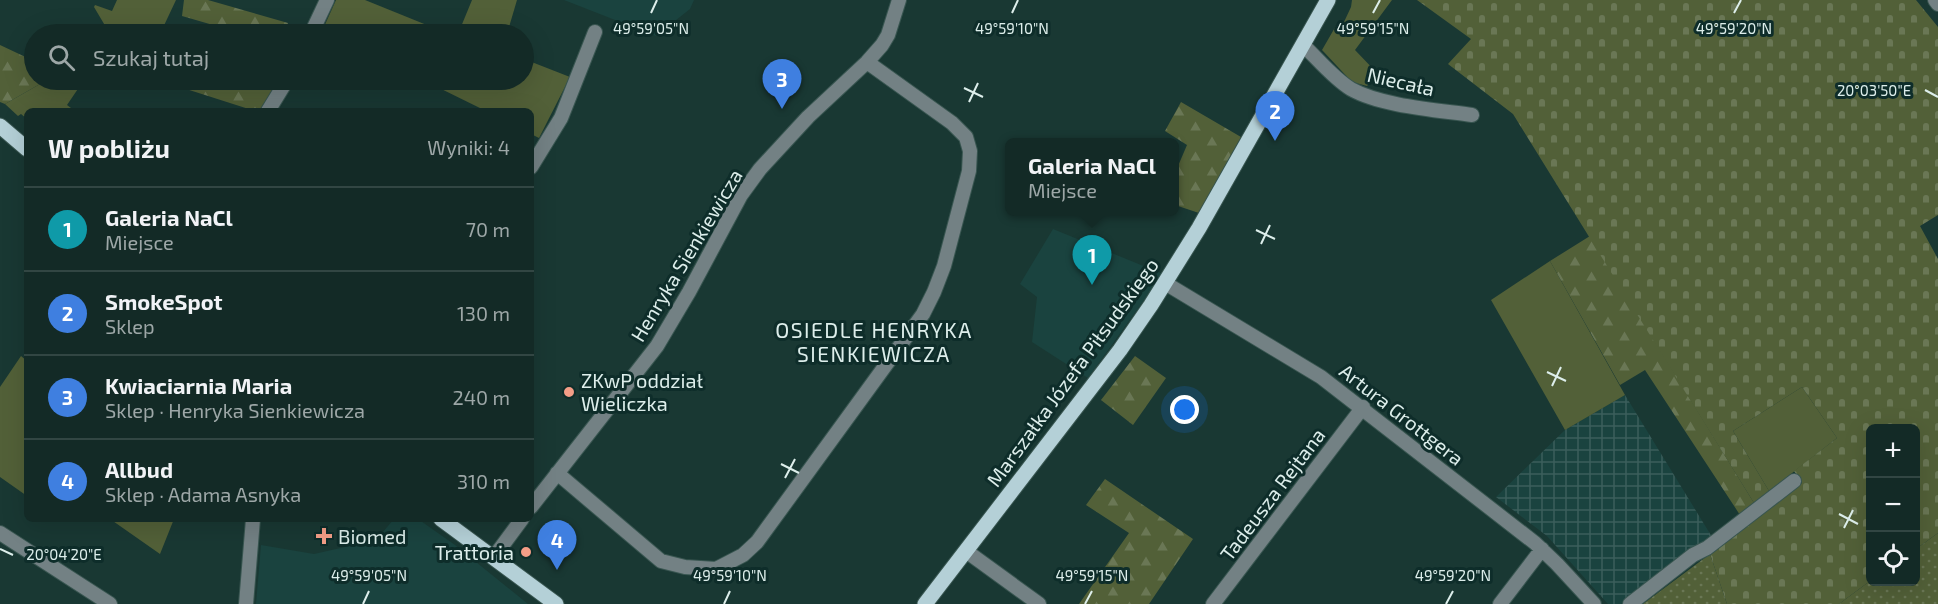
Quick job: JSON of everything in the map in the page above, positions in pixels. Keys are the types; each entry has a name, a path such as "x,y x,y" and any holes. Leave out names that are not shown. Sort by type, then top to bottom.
{"main road":[{"name":"Marszałka Józefa Piłsudskiego","path":"925,604 1120,350 1165,283 1199,228 1326,1"},
{"path":"0,126 24,146"},
{"path":"445,522 556,604"}],"street":[{"path":"316,24 327,0"},
{"name":"Henryka Sienkiewicza","path":"534,503 657,346 741,195 760,169 808,117 867,62 885,40 899,0"},
{"path":"1935,0 1938,4"},
{"path":"534,162 561,118 595,32"},
{"name":"Niecała","path":"1303,45 1348,87 1364,96 1472,115"},
{"path":"557,473 661,561 685,567 716,569 742,555 757,542 923,314 944,266 969,171 970,151 966,137 940,113 867,62"},
{"path":"270,108 281,90"},
{"name":"Artura Grottgera","path":"1165,283 1322,377 1363,407 1542,549 1594,604"},
{"name":"Tadeusza Rejtana","path":"1213,604 1363,407"},
{"path":"1630,604 1794,481"},
{"path":"246,604 253,522"},
{"path":"494,557 520,522"},
{"path":"0,533 110,604"},
{"path":"1504,599 1542,549"},
{"path":"966,551 1039,604"}],"shaded area":[{"path":"564,0 694,0 690,9 656,36"},
{"path":"1053,229 1163,274 1088,378 1032,342 1037,297 1020,284"},
{"path":"1625,395 1712,537 1621,604 1608,604 1547,536 1496,497 1565,430"},
{"path":"391,522 422,522 455,545 528,604 256,604 261,545 314,554 376,540"}],"green space":[{"path":"117,0 176,0 165,24 104,24 94,7 95,5 112,11"},
{"path":"184,0 208,0 288,23 210,24 182,16"},
{"path":"336,0 365,0 424,24 325,24"},
{"path":"472,0 517,0 510,24 462,24"},
{"path":"1352,0 1392,0 1355,50 1378,74 1367,86 1352,82 1322,50 1337,24 1344,22"},
{"path":"1417,0 1916,0 1938,27 1938,215 1920,226 1938,259 1938,533 1920,546 1920,424 1866,424 1866,584 1839,604 1727,604 1710,554 1802,483 1794,471 1837,438 1802,387 1733,431 1769,491 1754,503 1513,114 1448,64 1471,39"},
{"path":"0,45 24,56 24,90 30,90 5,104 0,102"},
{"path":"534,63 570,77 539,138 534,136 534,108 480,108 443,90 534,90"},
{"path":"30,90 77,90 67,105 71,108 24,108 24,116 21,114 18,116 5,104"},
{"path":"189,90 275,91 266,108 246,108"},
{"path":"1181,102 1241,137 1199,213 1179,206 1179,164 1187,145 1165,131"},
{"path":"1590,236 1754,503 1740,515 1645,370 1620,385 1550,261"},
{"path":"1550,261 1625,395 1565,430 1491,300"},
{"path":"21,356 24,358 24,494 0,477 0,387"},
{"path":"1135,356 1166,378 1133,425 1101,400"},
{"path":"1802,387 1837,438 1769,491 1733,431"},
{"path":"1105,479 1193,539 1149,604 1079,604 1129,533 1086,505"},
{"path":"114,522 173,522 160,554"},
{"path":"1938,533 1938,604 1839,604 1866,584 1866,586 1920,586 1920,546"},
{"path":"1710,554 1727,604 1643,604"}],"place":[{"name":"Kwiaciarnia Maria","path":"782,109"},
{"name":"SmokeSpot","path":"1275,141"},
{"name":"Galeria NaCl","path":"1092,285"},
{"name":"ZKwP oddział Wieliczka","path":"569,392"},
{"name":"Biomed","path":"324,536"},
{"name":"Trattoria","path":"526,552"},
{"name":"Allbud","path":"557,570"}],"district":[{"name":"OSIEDLE HENRYKA SIENKIEWICZA","path":"874,341"}]}
